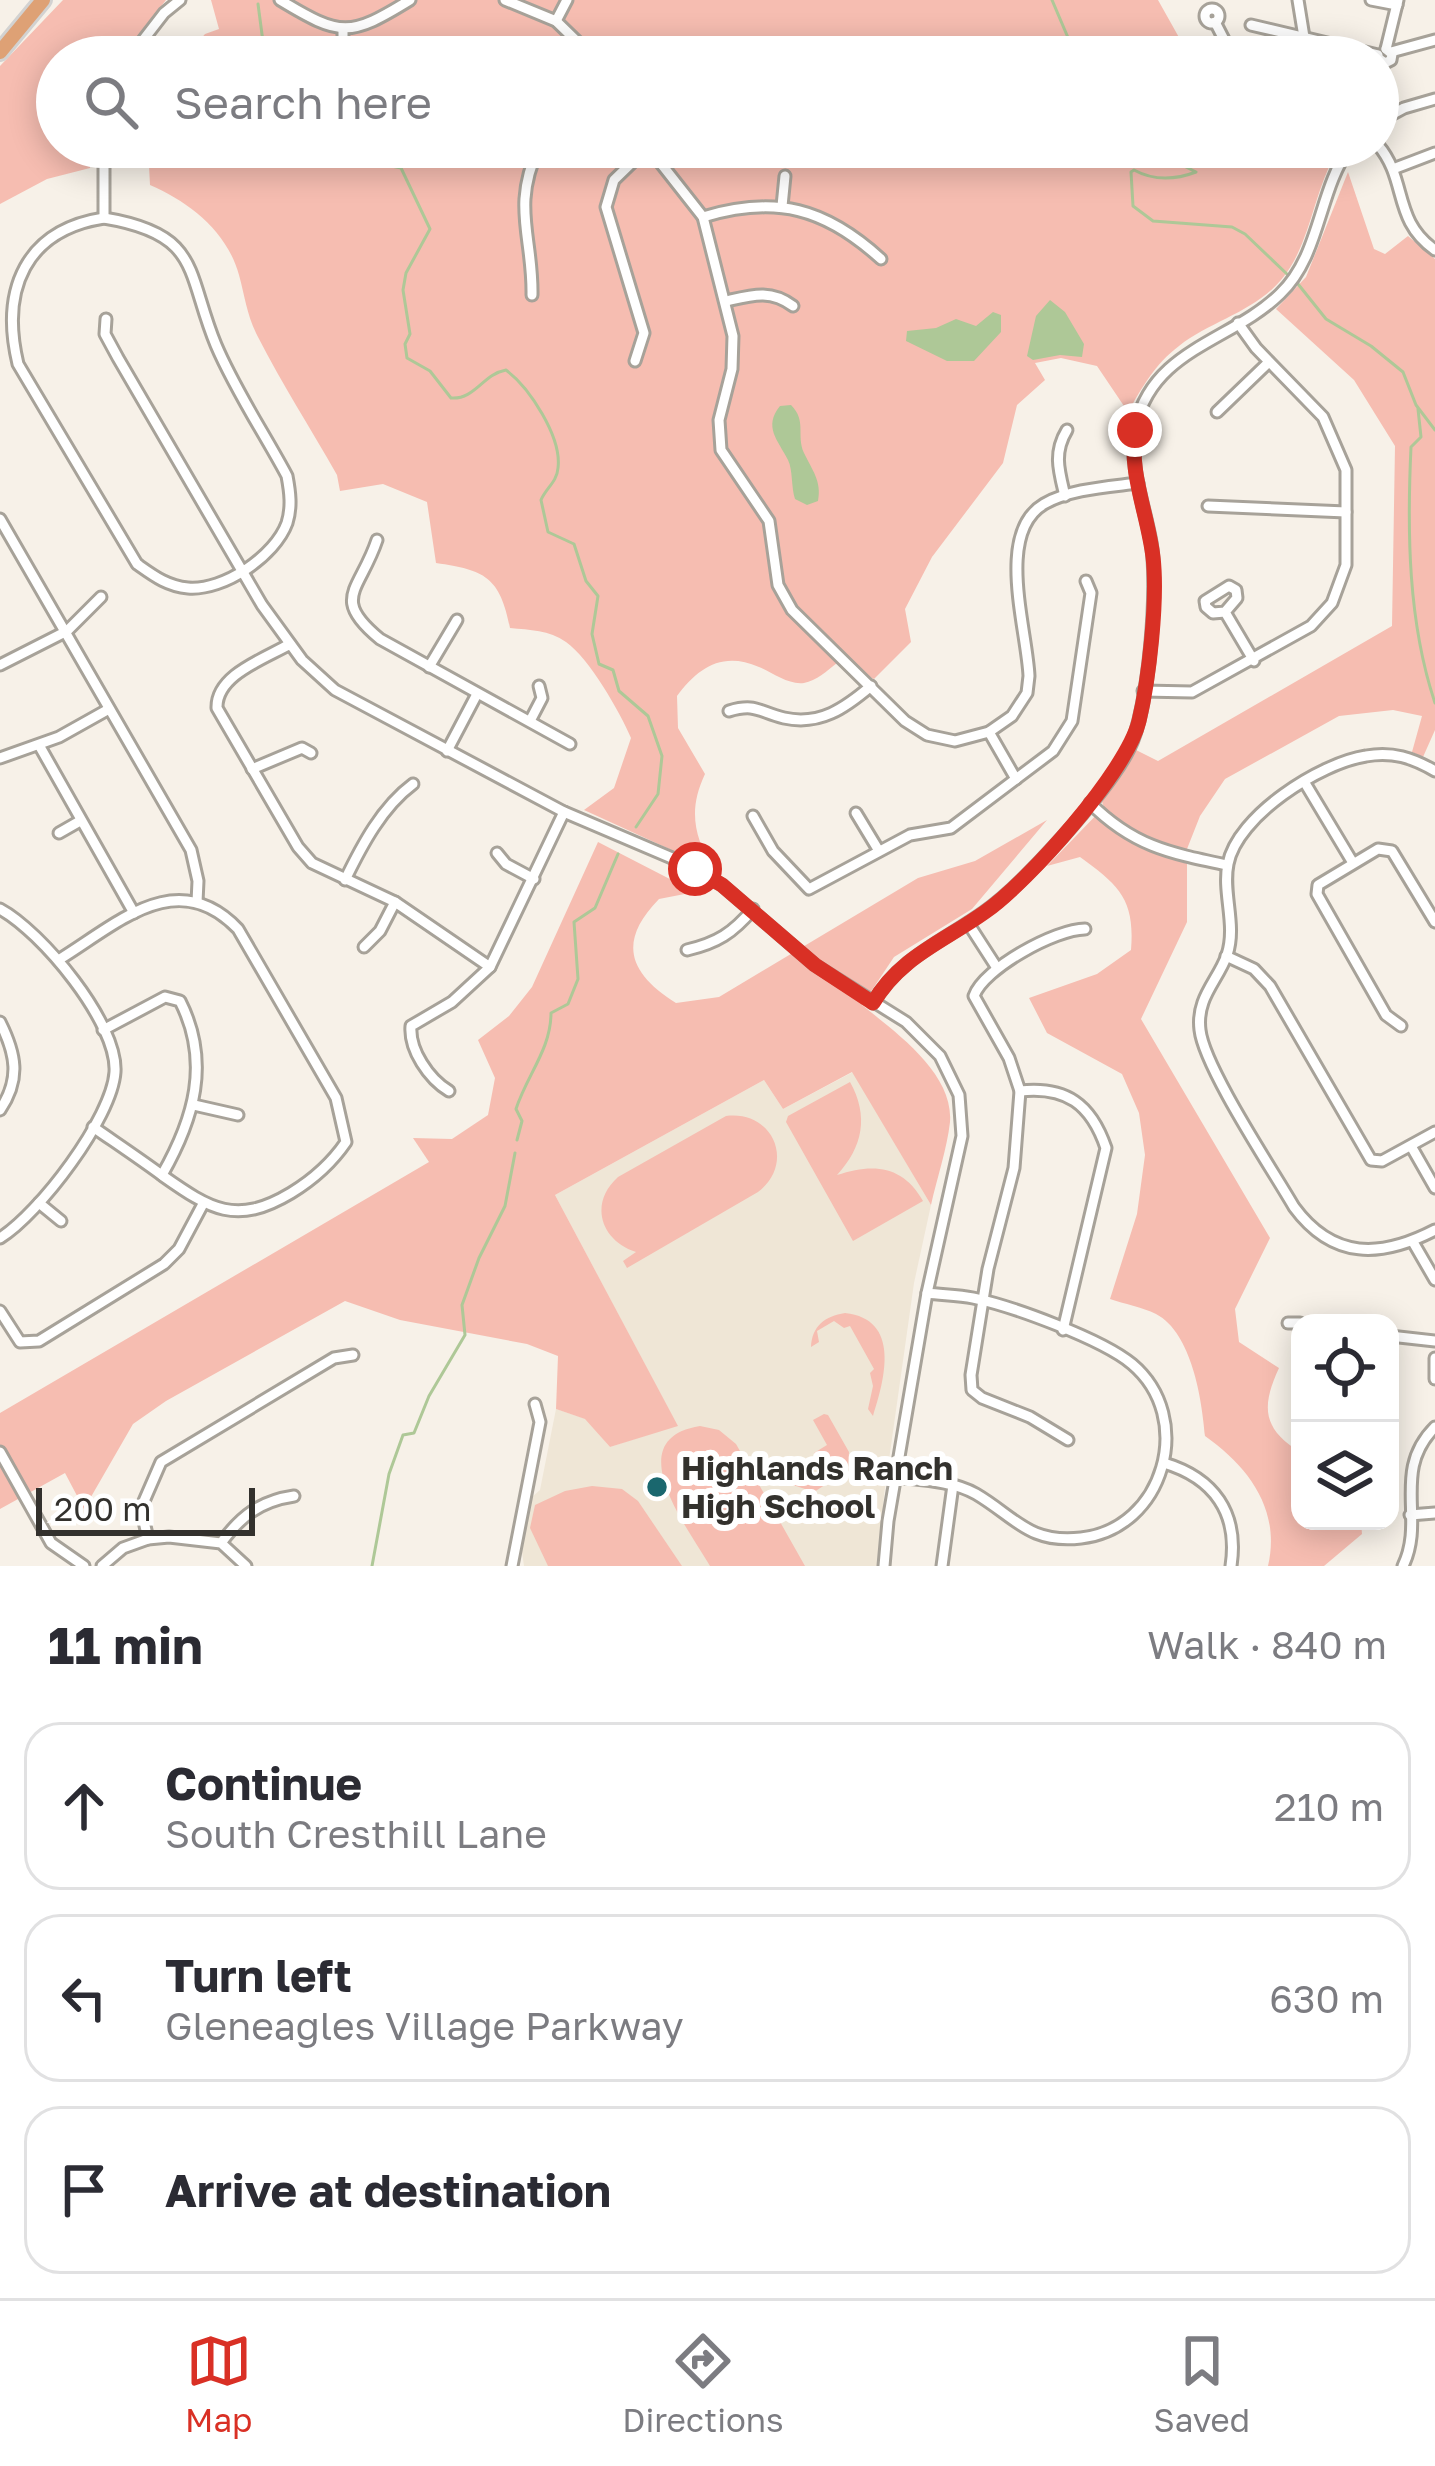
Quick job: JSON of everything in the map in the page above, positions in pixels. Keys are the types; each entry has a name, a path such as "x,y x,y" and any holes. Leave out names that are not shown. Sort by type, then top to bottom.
{"highway":[{"path":"0,52 43,0"}],"street":[{"path":"146,36 180,0"},
{"path":"280,0 315,21 344,29 367,26 410,0"},
{"path":"505,0 556,21 571,36"},
{"path":"556,21 567,0"},
{"path":"1211,11 1230,0"},
{"path":"1298,0 1304,36"},
{"path":"1372,0 1397,2 1387,36"},
{"path":"1251,25 1300,36"},
{"path":"344,29 344,36"},
{"path":"1399,50 1435,40"},
{"path":"1399,111 1435,99"},
{"path":"1399,167 1435,153"},
{"path":"104,168 104,218"},
{"path":"529,168 522,215 532,296"},
{"path":"626,168 614,180 606,208 644,333 635,362"},
{"path":"664,168 703,217 733,336 732,369 719,420 721,450 769,521 774,568 784,597 904,721 927,735 956,741 989,732 1012,716 1027,693 1016,574 1024,527 1041,505 1138,483"},
{"path":"873,1003 903,963 1017,884 1090,803 1127,753 1143,692 1154,579 1133,459 1135,430 1154,386 1189,351 1271,302 1293,280 1337,168"},
{"path":"1393,169 1409,225 1435,250"},
{"path":"782,206 785,176"},
{"path":"703,217 742,206 782,206 821,216 856,236 881,259"},
{"path":"104,218 133,223 180,251 196,278 216,345 287,476 291,500 286,526 267,553 242,571 192,589 161,581 137,564 8,342 6,302 27,257 62,229 104,218"},
{"path":"726,301 760,293 780,296 793,306"},
{"path":"106,320 105,334 242,571 312,671 349,700 564,812 695,869 753,909 815,965 906,1022 931,1044 954,1082 962,1108 962,1136 927,1293 884,1566"},
{"path":"1143,692 1192,692 1311,626 1332,603 1346,565 1346,470 1323,417 1238,322"},
{"path":"1217,412 1269,362"},
{"path":"1065,496 1057,462 1059,443 1067,430"},
{"path":"1208,506 1346,512"},
{"path":"0,519 191,850 198,881 196,902"},
{"path":"377,540 350,601 354,617 380,639 570,744"},
{"path":"753,816 772,851 809,889 910,835 951,828 1053,751 1072,722 1091,592 1086,581"},
{"path":"0,665 67,631 101,597"},
{"path":"1225,612 1254,661"},
{"path":"430,667 457,620"},
{"path":"290,644 224,683 216,693 217,708 298,847 312,863 395,902 490,967"},
{"path":"530,721 542,698 539,686"},
{"path":"729,711 749,705 782,717 820,718 841,710 871,686"},
{"path":"447,751 477,694"},
{"path":"0,758 39,745 110,709"},
{"path":"989,732 1016,779"},
{"path":"39,745 134,913"},
{"path":"252,769 285,752 302,748 311,753"},
{"path":"1435,771 1414,759 1382,754 1345,761 1250,822 1227,865 1230,936 1226,956 1203,998 1199,1023 1203,1047 1294,1207 1319,1234 1349,1247 1387,1251 1435,1230"},
{"path":"1305,783 1352,863"},
{"path":"346,880 361,846 398,795 413,784"},
{"path":"1090,803 1115,827 1147,846 1227,865"},
{"path":"449,1091 434,1082 410,1039 412,1026 452,1002 490,967 564,812"},
{"path":"856,813 879,851"},
{"path":"59,833 80,821"},
{"path":"1401,1026 1386,1015 1317,894 1318,885 1378,849 1392,851 1435,922"},
{"path":"497,853 506,864 534,879"},
{"path":"60,959 134,913 171,899 217,910 238,929 336,1098 346,1142 320,1173 275,1202 243,1212 202,1204 93,1127"},
{"path":"364,947 380,932 395,902"},
{"path":"0,909 32,929 60,959 115,1059 112,1092 93,1127 39,1203 0,1238"},
{"path":"687,950 711,945 735,931 753,909"},
{"path":"968,922 997,968"},
{"path":"1069,1440 972,1390 970,1375 983,1301 1014,1168 1019,1091 1009,1058 974,996 979,983 997,968 1069,928 1085,928"},
{"path":"1226,956 1254,969 1270,986 1371,1160 1382,1161 1435,1132"},
{"path":"103,1030 165,997 180,1001 193,1034 198,1071 188,1125 162,1175"},
{"path":"0,1022 15,1072 0,1110"},
{"path":"1019,1091 1043,1089 1076,1102 1096,1120 1106,1148 1063,1330"},
{"path":"194,1106 238,1115"},
{"path":"1411,1146 1435,1188"},
{"path":"39,1203 61,1221"},
{"path":"0,1311 20,1342 39,1341 164,1264 179,1249 202,1204"},
{"path":"1412,1242 1435,1280"},
{"path":"896,1478 974,1492 1016,1525 1036,1534 1085,1538 1112,1529 1136,1513 1155,1488 1165,1463 1162,1411 1147,1380 1113,1352 983,1301 927,1293"},
{"path":"1399,1337 1435,1341"},
{"path":"148,1539 141,1508 161,1462 334,1358 353,1355"},
{"path":"1435,1358 1435,1379"},
{"path":"512,1566 540,1422 535,1405"},
{"path":"1403,1566 1413,1541 1410,1475 1435,1427"},
{"path":"0,1452 51,1543 84,1566"},
{"path":"1165,1463 1203,1479 1219,1495 1233,1543 1231,1566"},
{"path":"942,1566 953,1485"},
{"path":"221,1544 239,1519 271,1499 294,1496"},
{"path":"1410,1515 1435,1513"},
{"path":"102,1566 123,1548 169,1537 221,1544 246,1566"}],"shaded area":[{"path":"63,0 166,0 138,36 36,36 36,168 90,168 47,179 0,204 0,66"},
{"path":"211,0 1158,0 1178,36 203,36 219,29"},
{"path":"149,168 1330,168 1299,251 1281,280 1258,300 1171,353 1128,412 1097,366 1061,358 1035,363 1045,380 1017,405 1003,463 932,557 905,609 911,642 874,679 837,663 813,680 798,683 734,661 702,670 685,686 677,696 678,728 705,774 696,799 696,823 713,869 584,810 614,788 631,738 603,686 566,642 546,633 510,628 501,597 488,579 436,563 427,502 383,484 340,491 337,475 254,329 226,245 192,209 150,185"},
{"path":"1348,172 1374,249 1385,254 1408,236 1435,259 1435,730 1423,757 1412,752 1422,716 1393,710 1339,716 1225,779 1200,816 1187,849 1187,922 1141,1019 1270,1238 1235,1309 1239,1342 1279,1368 1268,1415 1291,1446 1291,1530 1362,1530 1324,1566 1268,1566 1270,1526 1265,1508 1248,1476 1205,1436 1187,1351 1156,1314 1110,1299 1137,1214 1145,1155 1139,1113 1122,1074 1047,1033 1029,998 1097,974 1131,950 1127,906 1115,886 1080,857 1047,866 1104,807 1102,802 1136,750 1158,761 1392,626 1395,446 1354,380 1276,309 1306,277"},
{"path":"1050,300 1065,312 1084,344 1082,357 1033,360 1027,356 1036,316"},
{"path":"993,312 1001,315 1001,332 974,361 947,361 906,341 907,331 936,328 956,319 976,326"},
{"path":"791,405 799,417 802,446 819,487 818,501 807,505 795,499 790,464 772,427 780,406"},
{"path":"1047,820 972,909 894,957 862,1005 920,1055 949,1104 949,1132 931,1205 852,1072 783,1109 764,1080 555,1195 678,1426 610,1447 585,1419 556,1409 558,1356 527,1344 400,1320 345,1301 133,1424 84,1509 65,1473 0,1509 0,1413 429,1162 413,1138 452,1139 488,1115 495,1078 478,1040 509,1016 532,987 598,842 695,892 659,899 637,929 634,943 639,968 676,1003 719,997 918,878 975,861"},
{"path":"853,1072 931,1205 914,1283 884,1495 879,1566 524,1566 531,1498 540,1490 556,1409 586,1419 610,1447 677,1425 555,1195 764,1080 783,1109"},
{"path":"850,1082 860,1107 860,1131 853,1153 837,1175 886,1170 906,1180 923,1201 853,1241 786,1122 788,1116"},
{"path":"726,1116 742,1116 767,1130 777,1154 769,1180 758,1192 627,1268 623,1261 636,1252 614,1239 603,1220 601,1209 609,1187 618,1177"},
{"path":"845,1313 875,1326 882,1338 884,1369 873,1416 868,1409 874,1369 850,1326 844,1328 834,1321 817,1331 819,1342 811,1347 814,1333 821,1323"},
{"path":"824,1414 849,1452 848,1470 814,1492 778,1480 792,1472 811,1484 827,1478 814,1453 827,1445 813,1420"},
{"path":"700,1426 719,1430 736,1444 805,1566 710,1566 676,1508 661,1466 664,1448 676,1434"},
{"path":"592,1486 622,1489 638,1501 682,1566 548,1566 530,1528 535,1505 565,1491"}],"waterway":[{"path":"1052,0 1067,36"},
{"path":"258,4 262,36"},
{"path":"401,168 430,229 406,273 407,358 430,371 451,398 466,395 506,370 534,400 549,428 558,468 541,500 548,532 574,544 586,581 598,596 592,634 599,664 613,670 619,691 648,716 662,756 658,794 636,827"},
{"path":"1188,168 1196,172 1165,178 1131,172 1133,206 1153,221 1232,227 1288,275"},
{"path":"1298,284 1326,319 1403,372 1416,405 1435,430"},
{"path":"1418,409 1421,437 1411,447 1411,576 1419,641 1435,703"},
{"path":"517,1140 522,1121 516,1109 543,1050 551,1013 568,1004 578,979 574,922 595,908 618,854"},
{"path":"372,1566 389,1474 403,1435 414,1433 429,1396 465,1335 462,1305 505,1206 515,1153"}],"place":[{"name":"Highlands Ranch High School","path":"657,1487"}],"route":[{"path":"695,869 753,909 815,965 873,1003 903,963 984,913 1017,884 1119,768 1141,713 1154,562 1133,459 1135,430"}]}
